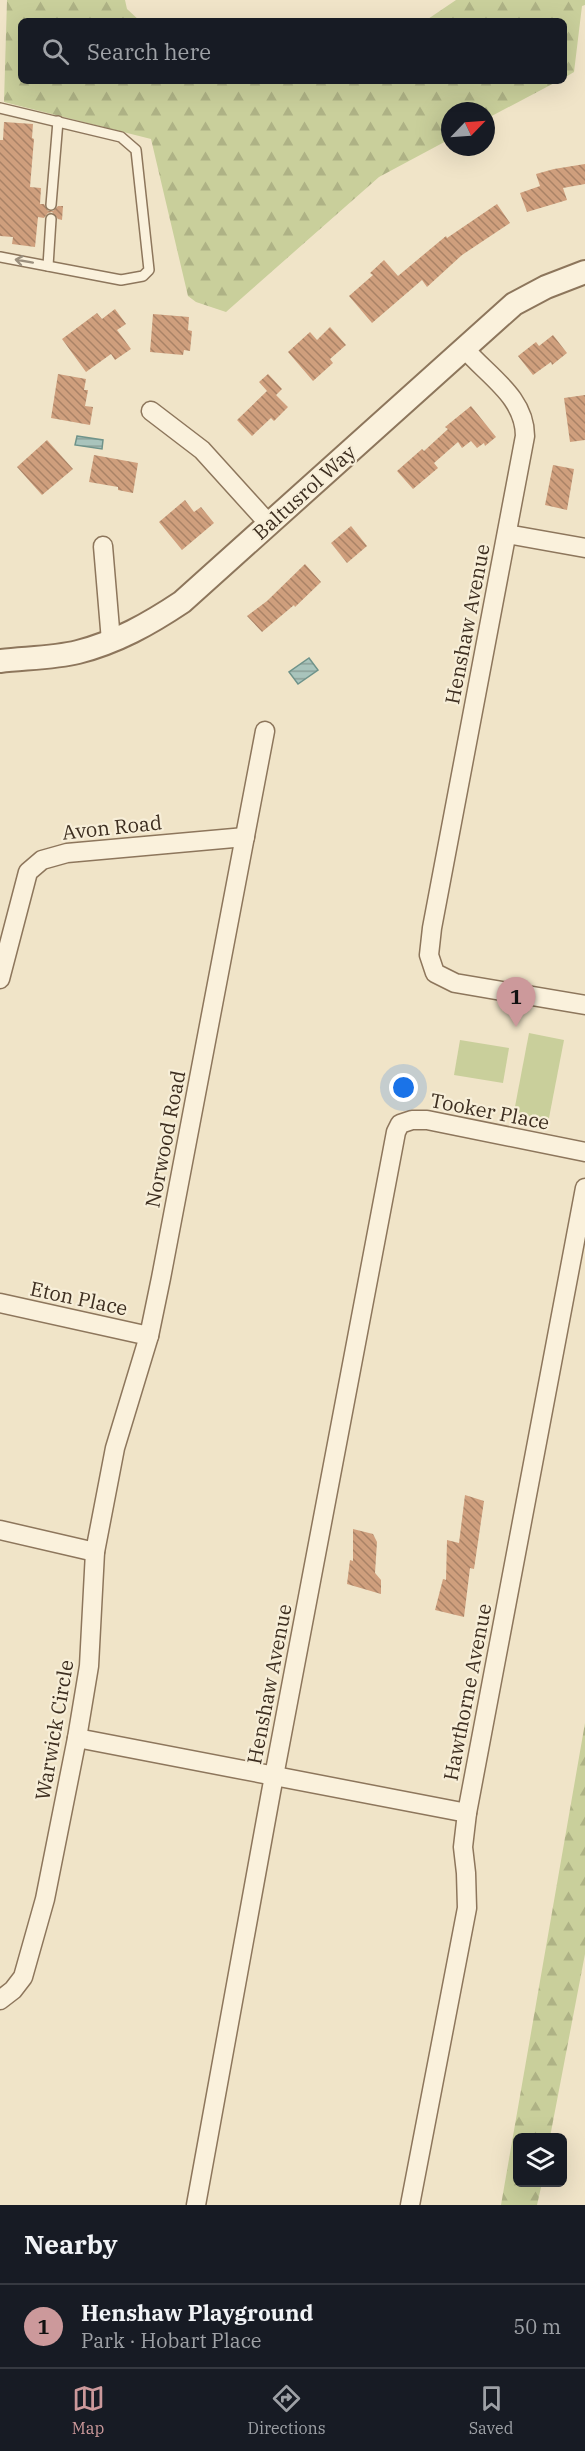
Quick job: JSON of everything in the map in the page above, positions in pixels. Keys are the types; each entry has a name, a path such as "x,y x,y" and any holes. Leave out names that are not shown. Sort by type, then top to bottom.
{"street":[{"name":"Baltusrol Way","path":"0,661 76,652 147,626 182,602 514,304 546,287 585,272"},
{"name":"Henshaw Avenue","path":"465,349 517,404 525,420 525,436 432,928 429,955 432,967 443,979 455,983 585,1005"},
{"path":"151,411 202,450 269,524"},
{"path":"507,534 585,548"},
{"path":"103,546 111,641"},
{"name":"Norwood Road","path":"95,1552 116,1448 149,1336 265,731"},
{"name":"Avon Road","path":"0,979 28,872 42,860 67,853 245,837"},
{"name":"Tooker Place","path":"388,1171 396,1132 400,1125 412,1120 427,1120 585,1152"},
{"name":"Henshaw Avenue","path":"196,2205 388,1171"},
{"name":"Hawthorne Avenue","path":"410,2205 467,1908 463,1847 467,1813 585,1188"},
{"name":"Eton Place","path":"0,1303 149,1336"},
{"path":"0,1530 95,1552"},
{"name":"Warwick Circle","path":"0,2000 14,1990 23,1977 45,1899 89,1666 95,1552"},
{"path":"77,1738 274,1778 467,1813"}],"lane":[{"path":"0,108 120,137 136,150 149,270 143,276 121,280 0,257"},
{"path":"51,205 58,121"},
{"path":"48,266 51,219"}],"green space":[{"path":"7,0 125,0 127,9 137,18 18,18 18,84 552,84 495,114 495,102 441,102 441,144 379,177 226,312 196,302 188,296 151,139 4,102"},
{"path":"456,0 585,0 585,5 582,6 574,72 567,76 567,18 429,18"},
{"path":"529,1033 564,1040 548,1123 513,1117"},
{"path":"460,1040 509,1048 503,1083 454,1075"},
{"path":"585,1723 585,1954 551,2133 514,2133"},
{"path":"513,2136 513,2187 541,2187 537,2205 501,2205"}],"water":[{"path":"77,436 103,440 102,449 75,445"},
{"path":"309,658 318,670 298,684 289,672"}],"building":[{"path":"4,122 33,124 30,187 41,188 40,204 44,204 48,211 63,206 62,220 52,212 44,218 38,217 35,247 12,244 13,237 0,236 0,140 3,140"},
{"path":"585,164 585,184 563,188 567,200 527,212 520,193 540,186 536,174"},
{"path":"497,204 510,223 462,255 427,287 422,280 372,323 349,296 373,275 370,273 384,260 398,276 446,236 447,238"},
{"path":"115,309 126,324 117,330 131,349 115,360 111,354 86,372 62,339 97,313 102,319"},
{"path":"153,314 189,317 188,330 192,331 190,351 184,350 183,355 150,352"},
{"path":"330,327 346,345 330,359 333,363 313,381 288,352 310,332 317,340"},
{"path":"553,335 567,353 552,365 551,362 533,375 518,356 536,342 539,346"},
{"path":"58,374 86,379 84,390 88,390 85,406 93,407 90,425 51,418"},
{"path":"268,374 282,389 276,395 288,407 274,421 271,418 252,436 237,420 267,391 259,382"},
{"path":"585,395 585,440 570,442 564,398"},
{"path":"471,406 496,437 485,446 484,443 477,448 471,441 462,448 458,442 434,463 438,468 413,489 397,471 422,449 424,451 448,429 445,427"},
{"path":"47,440 73,469 42,495 17,467"},
{"path":"94,455 138,463 133,493 118,490 118,487 89,482"},
{"path":"553,465 574,469 567,510 545,505"},
{"path":"185,500 194,512 201,507 214,523 182,550 159,522"},
{"path":"351,526 367,546 347,563 331,543"},
{"path":"305,564 321,582 295,607 294,605 262,632 247,616 267,601"},
{"path":"465,1495 484,1501 474,1569 470,1568 464,1617 435,1610 443,1579 446,1580 447,1540 459,1543"},
{"path":"353,1529 373,1534 377,1542 375,1573 381,1580 381,1594 347,1584 350,1560 353,1561"}],"place":[{"name":"Henshaw Playground","path":"516,1027"}]}
